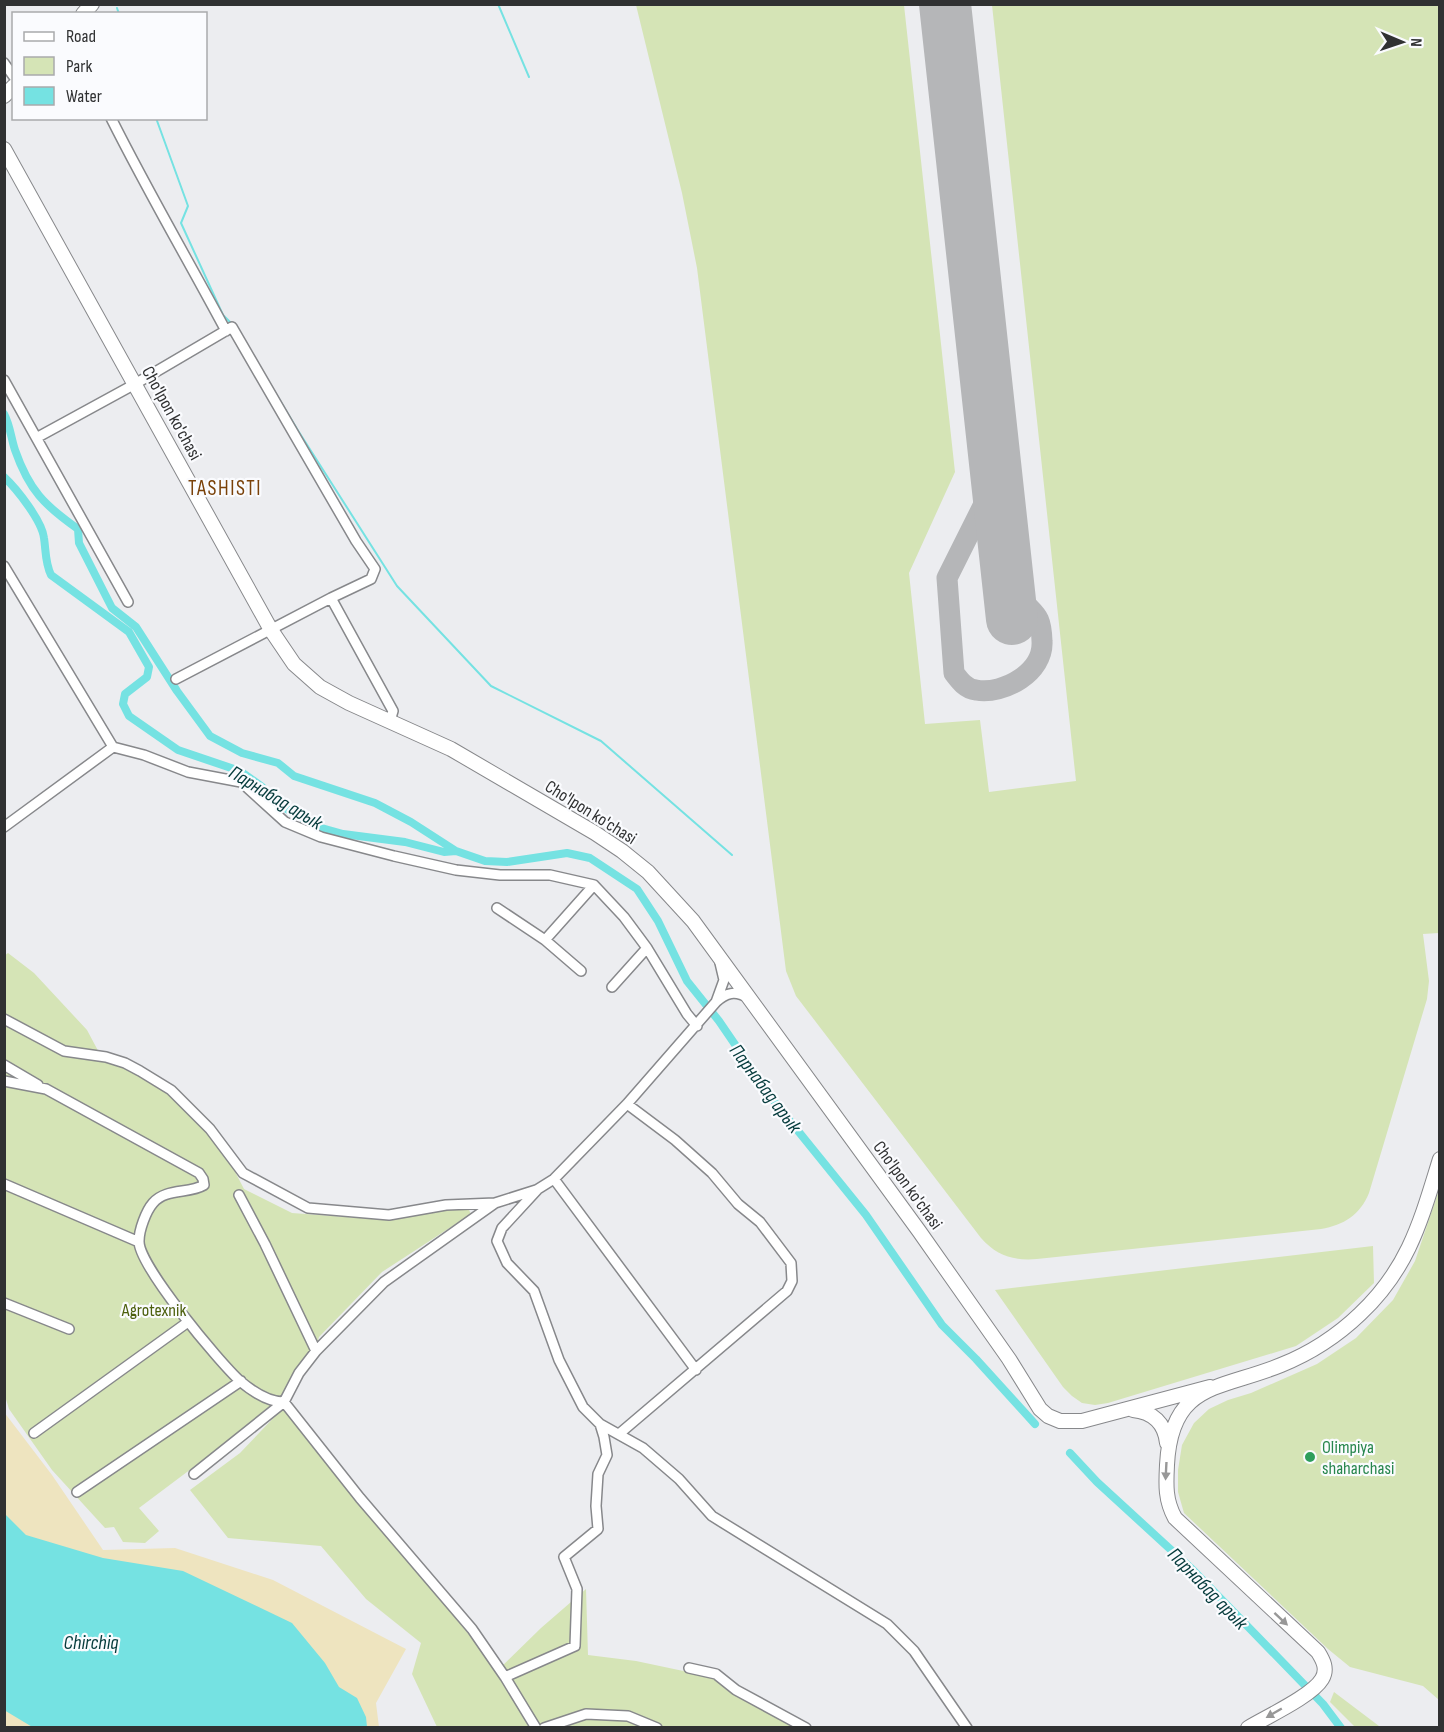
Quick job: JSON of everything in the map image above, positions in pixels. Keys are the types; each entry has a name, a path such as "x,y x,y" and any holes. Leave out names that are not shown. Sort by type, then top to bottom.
{"main road":[{"name":"Cho'lpon ko'chasi","path":"4,148 271,630 290,658 314,682 344,700 451,749 595,833 648,872 672,896 919,1231 1040,1409 1053,1418 1075,1422 1127,1410 1241,1379 1297,1358 1331,1339 1376,1299 1402,1264 1419,1226 1440,1159"},
{"path":"1167,1448 1182,1412 1194,1398 1210,1387"},
{"path":"1127,1410 1146,1413 1160,1422 1165,1431 1166,1494 1175,1518 1318,1653 1324,1662 1322,1680 1300,1698 1248,1728"}],"street":[{"path":"112,120 150,195 172,231 225,331"},
{"path":"38,437 232,327 356,541 375,568 371,579 176,679"},
{"path":"4,380 38,437 128,602"},
{"path":"4,566 113,747 144,755 188,772 241,782 285,822 321,837 456,870 500,875 550,875 594,885 624,917 648,948 687,1014 700,1022"},
{"path":"331,598 393,711 390,721"},
{"path":"4,827 113,747"},
{"path":"545,940 594,885"},
{"path":"497,908 545,940 582,971"},
{"path":"612,987 648,948"},
{"path":"4,1019 64,1051 125,1063 171,1090 202,1122 243,1173 308,1208 389,1215 446,1205 495,1203 538,1189 554,1179 627,1104 716,1002 722,990 724,975 714,950"},
{"path":"716,1002 731,993 742,995 753,1003"},
{"path":"4,1065 199,1173 204,1185 196,1190 160,1197 152,1204 142,1226 139,1242 145,1260 188,1322 241,1381 268,1400 285,1402 360,1498 471,1629 537,1728"},
{"path":"4,1081 45,1089"},
{"path":"619,1434 787,1291 792,1281 791,1263 760,1222 738,1204 711,1173 675,1140 627,1104"},
{"path":"554,1179 696,1370"},
{"path":"4,1184 139,1242"},
{"path":"538,1189 502,1227 497,1241 507,1263 534,1291 568,1381 583,1407 600,1424 643,1448 680,1479 712,1516 887,1624 914,1651 967,1728"},
{"path":"239,1195 316,1351"},
{"path":"194,1474 285,1402 299,1373 316,1351 384,1282 495,1203"},
{"path":"4,1303 69,1329"},
{"path":"34,1433 188,1322"},
{"path":"77,1492 241,1381"},
{"path":"505,1677 575,1646 577,1589 564,1557 598,1529 596,1506 598,1474 607,1455 600,1424"},
{"path":"689,1668 716,1674 736,1690 806,1728"},
{"path":"544,1728 586,1714 628,1716 657,1728"}],"green space":[{"path":"636,5 904,5 955,472 909,573 925,724 980,720 989,792 1076,781 992,5 1439,5 1439,933 1423,934 1429,981 1427,999 1369,1193 1356,1213 1344,1222 1321,1229 1037,1259 1006,1256 993,1249 981,1238 796,996 786,971 697,268 682,193"},
{"name":"Agrotexnik","path":"8,953 34,973 87,1030 103,1060 131,1070 167,1093 201,1125 229,1160 244,1189 292,1213 373,1219 467,1206 471,1214 382,1272 319,1337 314,1353 271,1409 139,1508 159,1531 145,1543 123,1542 114,1527 105,1528 52,1470 9,1409 5,1396 4,956"},
{"name":"Olimpiya shaharchasi","path":"1439,1190 1440,1700 1423,1686 1350,1667 1184,1513 1178,1492 1178,1470 1182,1445 1194,1423 1209,1409 1317,1364 1356,1338 1393,1300 1415,1261"},
{"path":"1373,1246 1374,1283 1338,1318 1296,1346 1095,1405 1082,1403 1063,1387 995,1290"},
{"path":"283,1408 498,1670 586,1589 588,1655 636,1661 726,1680 804,1727 437,1727 412,1674 421,1643 366,1599 321,1546 228,1538 190,1490 240,1453"},
{"path":"1334,1692 1382,1727 1355,1727 1330,1702"}],"sand":[{"name":"Chirchiq","path":"4,1412 52,1475 103,1550 175,1548 273,1580 406,1649 376,1703 379,1727 5,1727"}],"water":[{"name":"Chirchiq","path":"5,1514 26,1535 103,1558 183,1571 292,1623 325,1663 339,1687 357,1698 366,1717 367,1727 34,1728 4,1710"}],"waterway":[{"path":"498,4 529,77"},
{"path":"117,8 118,12"},
{"path":"157,120 188,206 181,223 223,315 232,324"},
{"path":"267,379 397,586 491,686 601,741 732,855"},
{"name":"Парнабад арык","path":"4,414 20,464 32,486 47,504 78,529 79,543 112,608 136,627 177,691 210,736 242,753 278,763 294,776 375,803 411,822 456,851"},
{"name":"Парнабад арык","path":"4,477 22,497 39,523 51,575 129,632 149,667 147,677 125,694 123,704 129,716 178,750 240,771 285,808 318,827 343,834 405,842 444,852 456,851 485,861 507,862 567,853 590,858 637,889 658,921 687,981 719,1021 773,1100 866,1215 942,1325 1035,1424"},
{"name":"Парнабад арык","path":"1070,1453 1097,1482 1193,1570 1323,1704 1341,1728"}],"taxiway":[{"path":"995,467 994,483 947,578 954,673 972,689 987,691 1010,685 1029,671 1041,652 1039,620 1017,594 1007,573"}],"runway":[{"path":"945,4 1012,619"}],"place":[{"name":"Olimpiya shaharchasi","path":"1310,1457"}],"district":[{"name":"TASHISTI","path":"225,488"}]}
